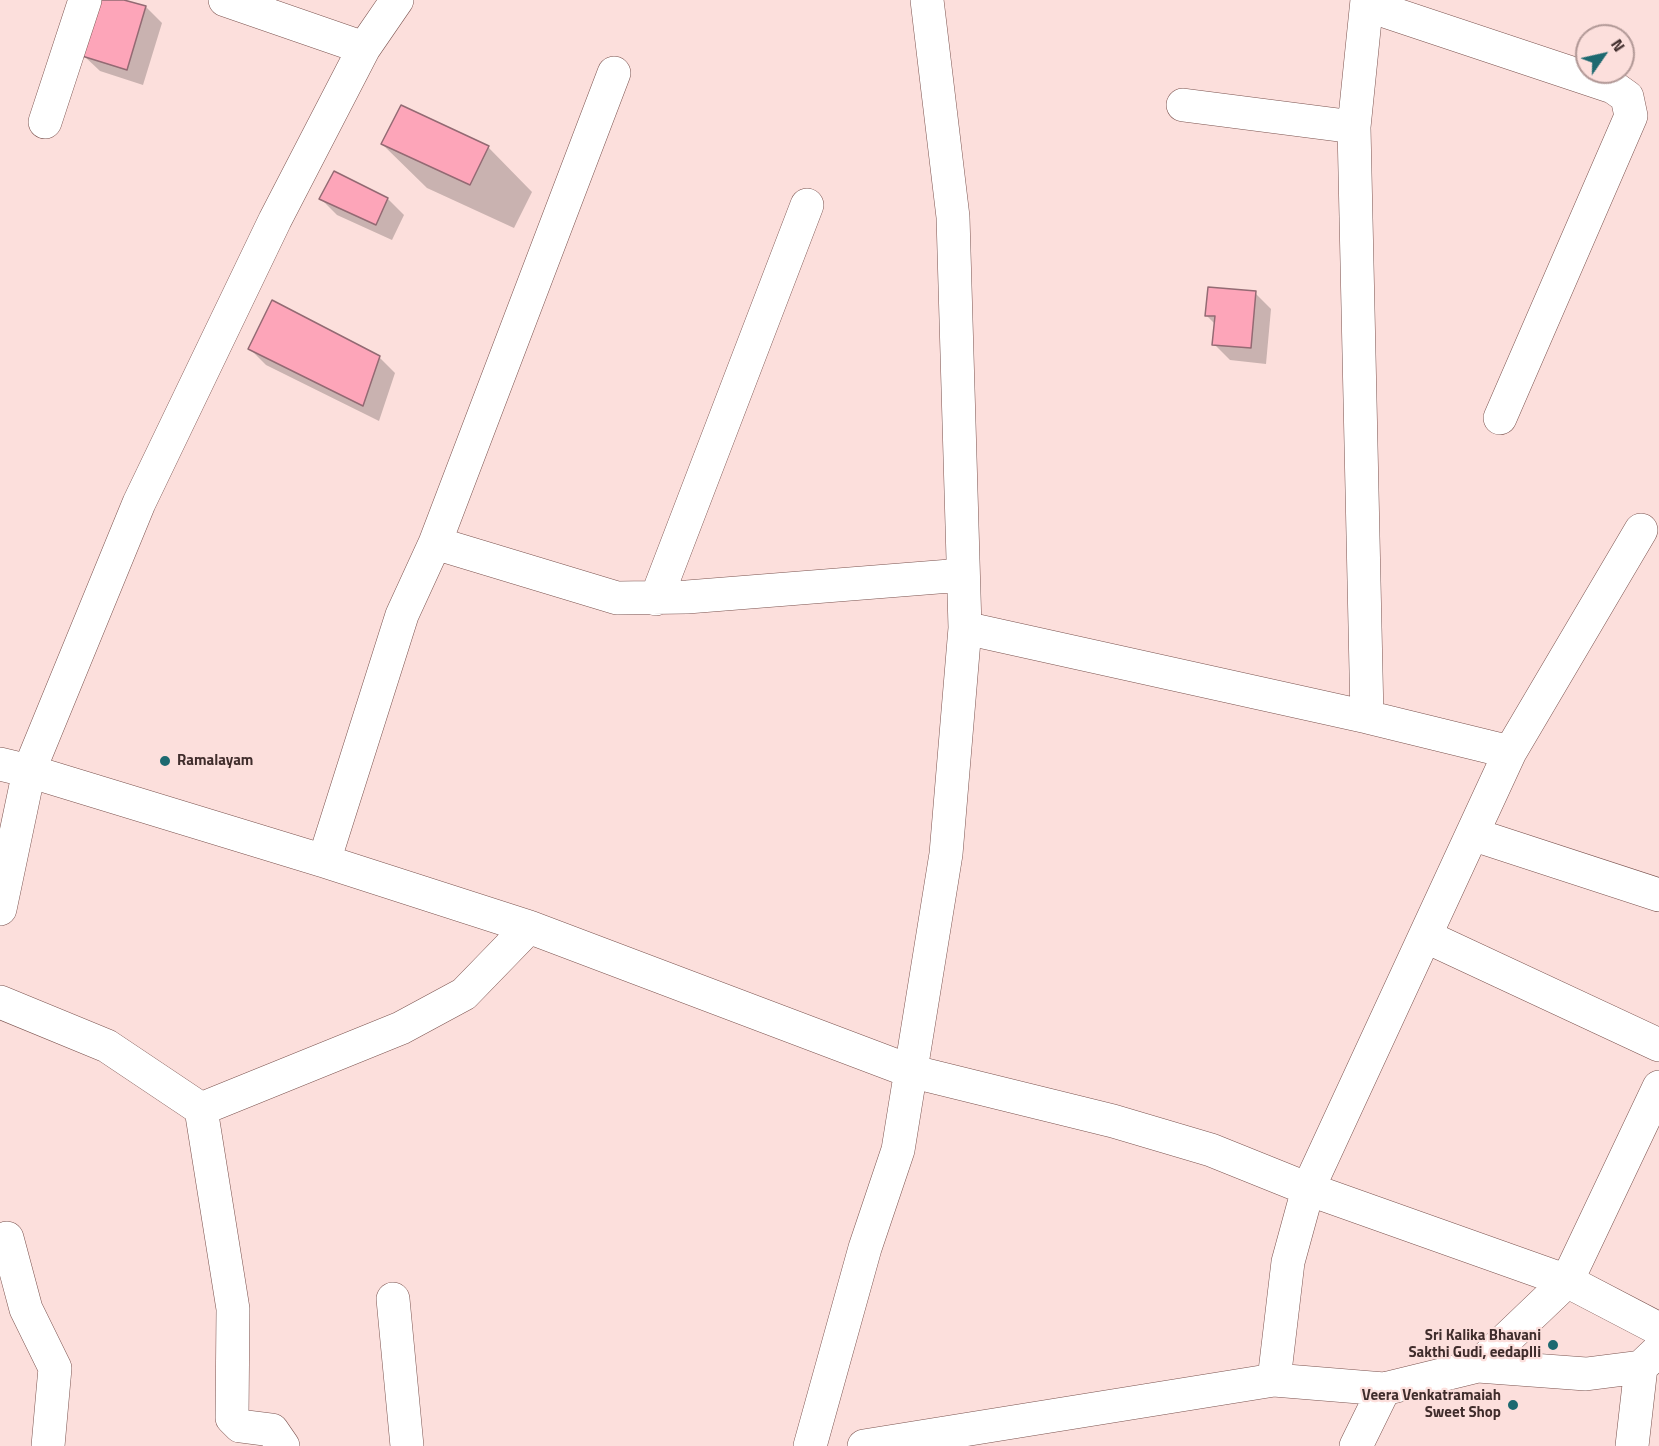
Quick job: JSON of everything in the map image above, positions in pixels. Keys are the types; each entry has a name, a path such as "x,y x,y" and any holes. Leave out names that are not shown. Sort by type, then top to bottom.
{"street":[{"path":"45,122 85,0"},
{"path":"225,0 364,48"},
{"path":"0,909 14,768 275,220 364,48 397,0"},
{"path":"810,1446 865,1248 898,1150 945,854 965,628 953,217 927,0"},
{"path":"1367,717 1354,127 1367,2 1612,87 1626,97 1631,116 1500,418"},
{"path":"324,861 402,615 435,543 614,73"},
{"path":"1183,105 1354,127"},
{"path":"656,598 807,205"},
{"path":"1274,1380 1288,1262 1308,1190 1510,752 1641,530"},
{"path":"435,543 617,598 656,598 963,575"},
{"path":"965,628 1367,717 1510,752"},
{"path":"14,768 324,861 529,927 910,1071 1113,1121 1211,1150 1308,1190 1568,1281 1659,1329"},
{"path":"1472,834 1659,895"},
{"path":"201,1109 401,1028 464,994 529,927"},
{"path":"1425,936 1659,1045"},
{"path":"0,1002 107,1046 201,1109 233,1310 231,1418 240,1426 272,1430 283,1446"},
{"path":"1478,1366 1568,1281 1659,1088"},
{"path":"7,1238 26,1309 55,1368 48,1446"},
{"path":"393,1299 407,1446"},
{"path":"864,1446 1274,1380 1384,1389 1478,1366 1586,1374 1650,1358 1632,1446"},
{"path":"1356,1446 1384,1389"}],"building":[{"path":"101,0 124,0 146,6 127,70 82,56"},
{"path":"401,105 489,146 470,185 381,144"},
{"path":"334,171 388,198 376,225 319,199"},
{"path":"1208,287 1256,291 1251,348 1212,345 1215,316 1205,316"},
{"path":"272,300 380,356 363,406 248,349"}],"place":[{"name":"Ramalayam","path":"165,761"},
{"name":"Sri Kalika Bhavani Sakthi Gudi, eedaplli","path":"1553,1345"},
{"name":"Veera Venkatramaiah Sweet Shop","path":"1513,1405"}]}
